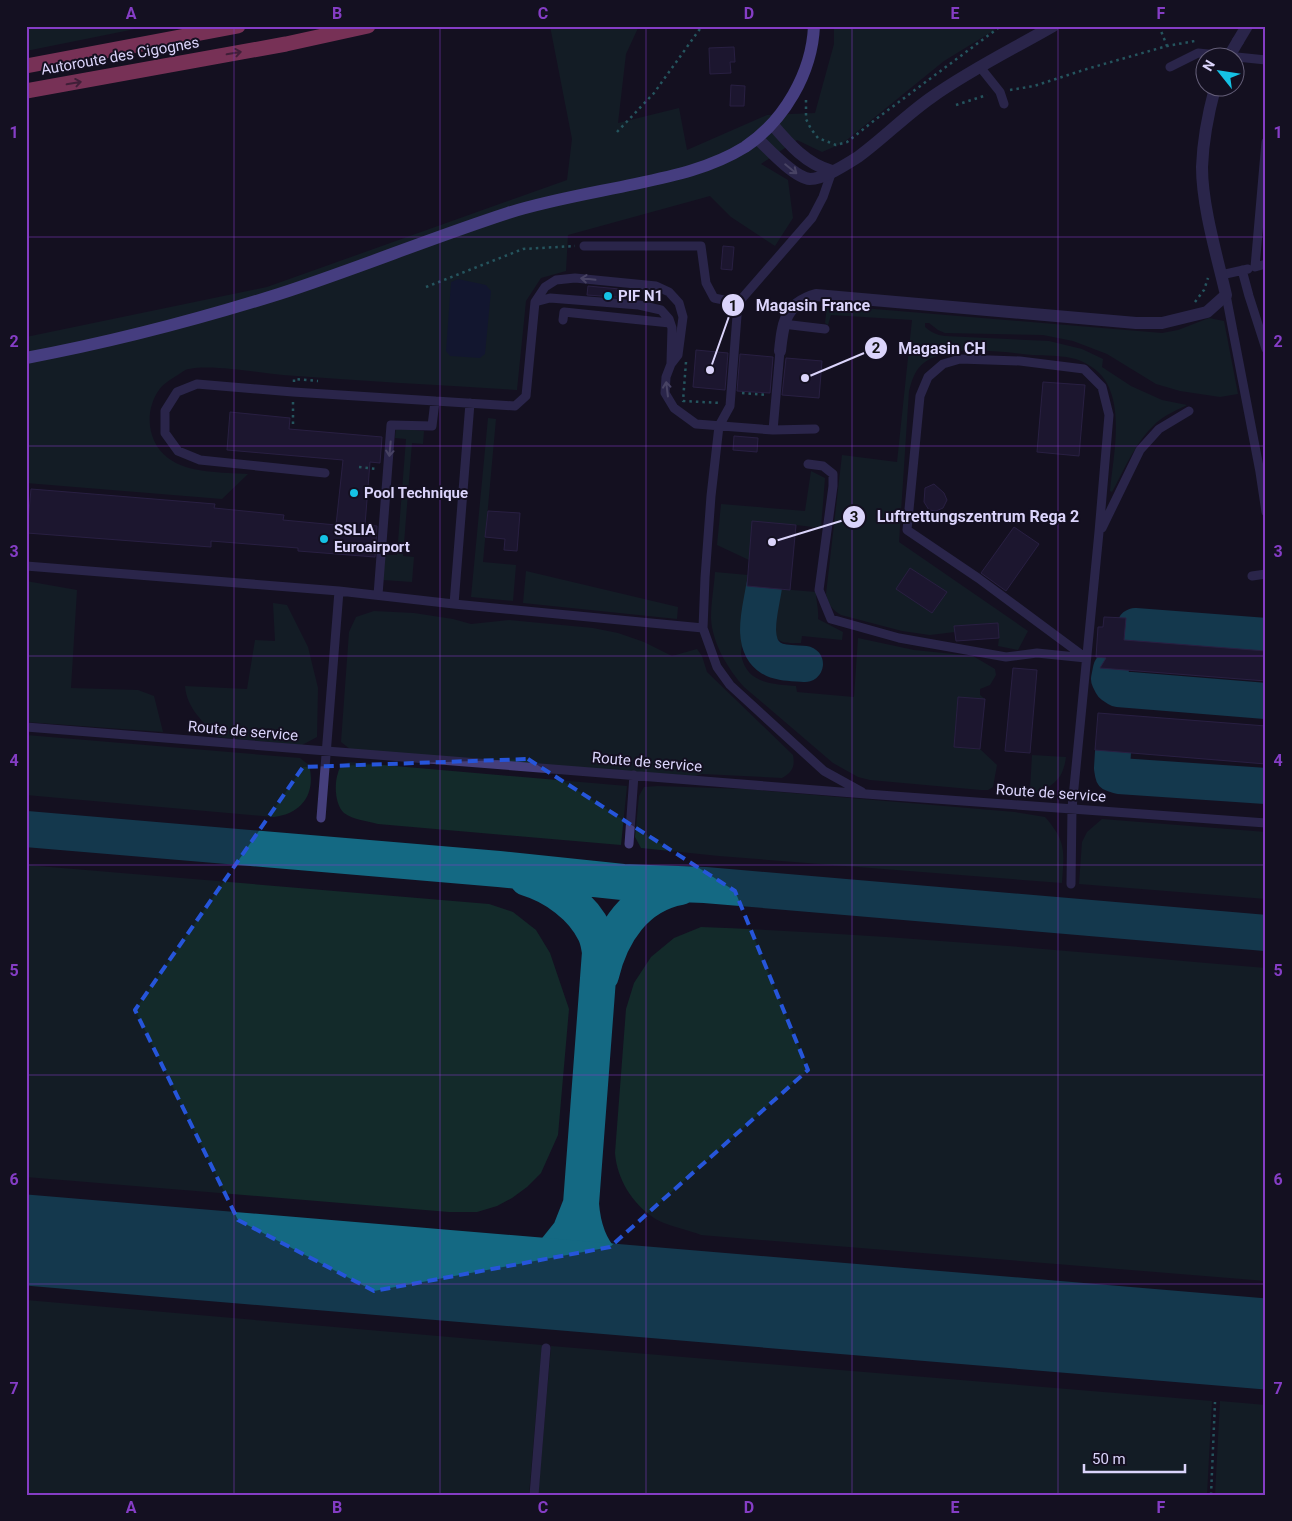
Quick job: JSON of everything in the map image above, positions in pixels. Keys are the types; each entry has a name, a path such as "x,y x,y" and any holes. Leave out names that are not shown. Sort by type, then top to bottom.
{"highway":[{"name":"Autoroute des Cigognes","path":"26,66 238,26"},
{"name":"Autoroute des Cigognes","path":"26,92 286,44 368,26"}],"main road":[{"path":"26,358 101,343 179,323 279,294 509,213 674,176 717,162 757,138 783,110 794,93 807,66 814,26"}],"street":[{"path":"757,138 799,175 808,179 818,178 847,165 880,141 920,106 980,67 1053,26"},
{"path":"1234,48 1247,26"},
{"path":"780,351 783,324 792,308 802,299 816,295 1136,323 1162,323 1207,312 1226,295 1206,202 1202,168 1205,126 1212,98"},
{"path":"772,124 797,152 822,168 832,171"}],"lane":[{"path":"1170,67 1198,53 1266,60"},
{"path":"980,67 1000,92 1004,104"},
{"path":"1255,267 1266,142"},
{"path":"832,171 823,197 812,218 738,303 730,406 719,426 708,529 703,628 717,667 730,686 824,771 866,794"},
{"path":"584,246 701,246 706,283 714,298 738,303"},
{"path":"1222,275 1266,264"},
{"path":"1242,270 1266,349"},
{"path":"325,473 200,460 178,451 165,433 165,411 178,392 197,384 515,406 526,396 535,302 544,287 556,280 575,278 656,286 669,292 679,303 683,317 678,355 671,364 666,377 665,393 674,408 696,424 773,430 816,429"},
{"path":"1226,295 1266,512"},
{"path":"535,302 550,298 639,305 661,310 672,328 671,364"},
{"path":"563,320 564,312 601,319 670,323"},
{"path":"783,324 825,329"},
{"path":"773,430 780,351"},
{"path":"1071,884 1072,808 1109,415 1102,387 1084,369 1020,361 960,359 943,364 928,377 920,396 907,530 978,578 1086,658"},
{"path":"378,595 391,425 432,426 435,401"},
{"path":"454,604 470,403"},
{"path":"1099,532 1140,450 1159,429 1188,411"},
{"path":"808,464 823,466 833,474 832,495 819,590 831,619 899,638 1006,657 1037,653 1086,658"},
{"path":"26,566 339,591 703,628"},
{"path":"1252,576 1266,574"},
{"path":"322,818 339,591"},
{"name":"Route de service","path":"26,727 866,794 1266,823"},
{"path":"629,844 634,775"},
{"path":"534,1495 546,1348"}],"path":[{"path":"617,132 654,93 702,26"},
{"path":"794,93 806,100 806,119 810,130 818,138 836,145 847,142 1002,26"},
{"path":"1159,26 1167,46"},
{"path":"956,104 1000,92 1034,86 1167,46 1197,41"},
{"path":"426,287 523,249 584,246"},
{"path":"687,356 683,401 723,403 726,392 741,393 742,384"},
{"path":"1211,1495 1215,1402"}],"highlighted area":[{"path":"528,759 735,891 808,1070 610,1247 374,1291 238,1220 135,1010 303,767"}],"green space":[{"path":"26,26 150,26 26,51"},
{"path":"550,26 639,26 626,54 618,123 679,108 687,150 767,115 815,113 834,44 834,26 1001,26 944,61 843,143 822,152 797,140 761,164 788,180 793,218 775,246 731,217 710,196 568,235 566,271 541,278 526,301 517,390 283,375 223,368 187,369 165,384 154,398 150,417 152,435 161,451 176,463 196,470 248,474 222,499 26,483 26,337 267,287 567,180 572,139"},
{"path":"827,305 1162,333 1178,330 1209,318 1224,321 1238,394 1220,397 1180,391 1156,384 1107,354 1073,341 1043,335 945,333 929,323 925,323 927,329 942,336 1049,341 1082,349 1103,359 1102,367 1131,386 1162,400 1187,405 1163,418 1149,430 1131,455 1112,492 1110,491 1116,434 1114,405 1111,392 1105,380 1090,366 1076,359 1066,357 992,351 948,353 936,356 925,362 916,371 909,391 899,542 1028,631 1018,650 998,646 998,623 955,626 955,632 930,635 902,631 841,615 831,606 826,594 842,455 897,462 912,320 831,315 828,325 825,323"},
{"path":"488,418 496,419 483,562 516,565 513,601 471,597"},
{"path":"396,428 424,431 423,444 412,443 403,556 414,557 412,582 383,580 385,555 397,555 406,439 395,438"},
{"path":"811,471 825,478 821,528 796,525 749,560 717,545 721,504 805,511"},
{"path":"526,571 678,607 677,619 523,603"},
{"path":"715,572 748,575 741,654 748,671 761,681 796,686 797,692 854,697 858,638 914,650 973,656 995,669 996,675 990,685 980,689 980,695 985,699 958,697 954,747 980,749 997,765 993,787 988,790 981,790 870,780 858,777 833,763 744,687 727,664 714,637 712,627 711,612"},
{"path":"26,581 77,590 71,688 138,690 154,696 163,732 26,722"},
{"path":"780,589 816,592 818,619 843,632 842,640 802,636 801,643 786,643 779,640 775,635"},
{"path":"273,603 287,605 308,647 318,688 317,737 302,745 217,737 192,708 185,686 247,689 255,640 275,641"},
{"path":"374,611 414,613 471,624 509,620 593,628 618,633 644,642 672,656 697,649 702,656 707,672 793,755 794,762 792,768 782,778 702,774 695,776 569,768 350,749 341,742 349,632 356,617"},
{"path":"26,735 300,758 309,765 311,784 309,793 300,806 284,815 274,817 26,795"},
{"path":"1032,755 1066,757 1063,771 1057,780 1049,787 1037,793 1030,790"},
{"path":"349,762 627,786 621,845 378,824 356,819 344,813 339,805 336,794 339,771 342,766"},
{"path":"644,787 745,789 1015,812 1045,817 1057,834 1063,848 1062,883 719,856 641,848 635,837 639,796"},
{"path":"1102,819 1266,832 1266,899 1079,884 1082,842 1087,832"},
{"path":"26,865 489,904 513,912 536,930 550,953 569,1009 558,1135 541,1173 512,1198 497,1206 477,1212 449,1212 26,1177"},
{"path":"701,927 913,939 1266,968 1266,1281 701,1235 654,1218 639,1205 627,1190 616,1163 615,1153 626,1009 634,983 651,957 674,938"},
{"path":"26,1300 542,1345 529,1495 26,1495"},
{"path":"551,1346 1212,1401 1207,1495 538,1495"},
{"path":"1220,1401 1266,1405 1266,1495 1215,1495"}],"water":[{"path":"458,279 486,285 491,291 485,354 480,358 450,356 446,351 451,282"}],"building":[{"path":"734,47 735,62 730,62 731,73 710,74 709,48"},
{"path":"731,85 745,86 744,106 730,106"},
{"path":"723,246 734,247 732,270 721,269"},
{"path":"588,286 630,290 629,298 587,295"},
{"path":"696,350 728,353 725,390 693,387"},
{"path":"740,354 773,357 770,393 737,391"},
{"path":"786,358 822,361 819,398 782,395"},
{"path":"1043,382 1085,385 1079,456 1037,452"},
{"path":"230,412 290,418 289,429 382,437 380,463 370,462 365,525 377,526 375,557 298,551 298,548 211,541 211,547 27,533 31,489 215,504 214,508 284,515 283,520 336,525 343,460 227,450"},
{"path":"734,436 758,438 757,452 733,450"},
{"path":"934,484 944,493 947,500 943,508 936,511 929,510 924,502 925,488"},
{"path":"488,511 520,513 517,551 504,550 505,539 485,537"},
{"path":"752,521 796,525 790,590 747,586"},
{"path":"1014,527 1039,544 1006,591 981,573"},
{"path":"910,568 947,592 932,613 896,589"},
{"path":"1104,617 1126,618 1124,640 1266,651 1266,681 1100,668 1106,658 1096,657 1098,627 1103,627"},
{"path":"998,623 999,638 956,641 954,626"},
{"path":"1013,668 1037,670 1030,753 1005,751"},
{"path":"958,697 985,699 980,749 954,747"},
{"path":"1098,713 1266,726 1266,764 1095,750"}],"taxiway":[{"path":"764,587 758,625 758,635 764,652 771,658 779,661 805,664"},
{"path":"1135,626 1266,636"},
{"path":"1111,669 1109,679 1112,685 1118,689 1266,701"},
{"path":"1113,752 1113,774 1119,776 1266,786"},
{"path":"26,829 499,869 623,882 705,885 1266,933"},
{"path":"527,878 547,886 575,906 590,924 596,935 600,952 581,1204 588,1239 595,1252 616,1272 629,1280 662,1293"},
{"path":"601,975 611,945 628,918 650,898 664,891 680,887"},
{"path":"481,1278 510,1274 535,1266 554,1252 570,1232 581,1204"}],"runway":[{"path":"26,1240 1266,1344"}],"place":[{"name":"PIF N1","path":"608,296"},
{"name":"Magasin France","path":"710,370"},
{"name":"Magasin CH","path":"805,378"},
{"name":"Pool Technique","path":"354,493"},
{"name":"SSLIA Euroairport","path":"324,539"},
{"name":"Luftrettungszentrum Rega 2","path":"772,542"}]}
